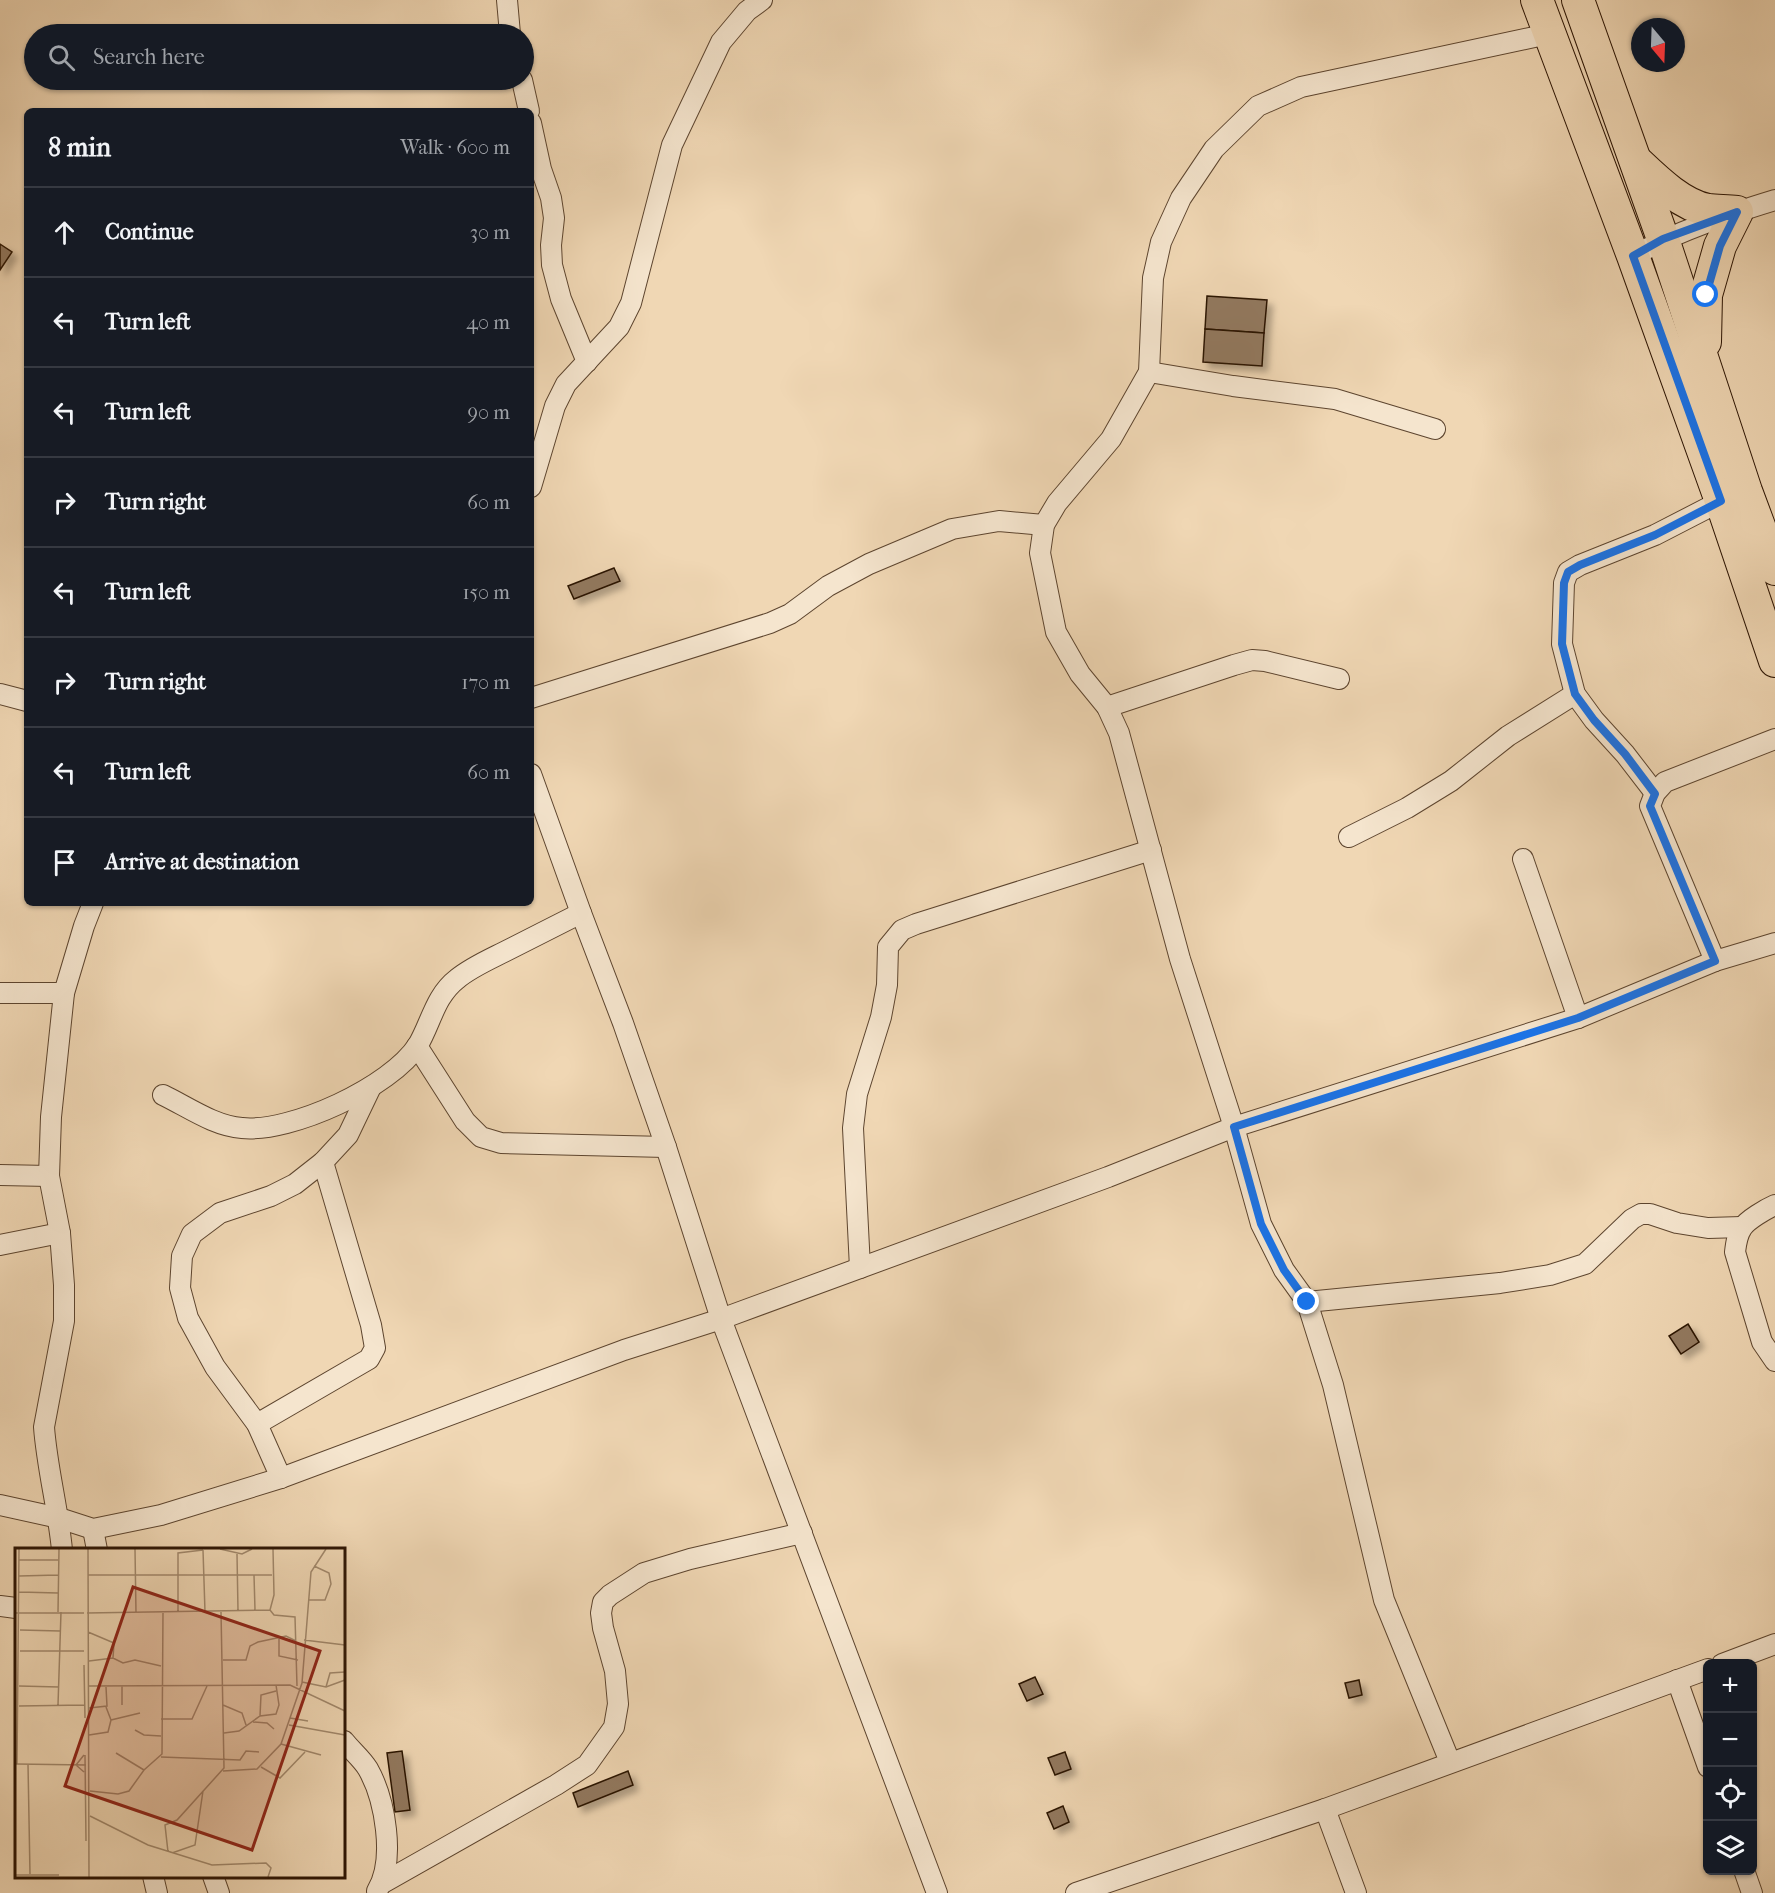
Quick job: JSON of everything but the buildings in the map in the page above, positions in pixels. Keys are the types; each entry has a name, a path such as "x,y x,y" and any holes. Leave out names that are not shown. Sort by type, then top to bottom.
{"main road":[{"path":"1537,0 1633,256 1721,501 1775,661"},
{"path":"1578,0 1663,239 1746,491 1775,569"},
{"path":"1634,159 1660,184 1686,200 1706,209 1737,212 1720,246 1706,295 1704,364"}],"street":[{"path":"507,0 509,24"},
{"path":"534,476 555,406 566,384 619,327 631,303 672,145 721,42 747,11 762,0"},
{"path":"1450,1762 1384,1600 1333,1385 1307,1302 1284,1270 1261,1224 1234,1127 1180,959 1119,733 1107,707 1080,674 1056,632 1040,553 1044,525 1057,503 1111,440 1149,372 1153,278 1161,242 1181,198 1214,149 1258,106 1301,87 1548,34"},
{"path":"524,90 528,108"},
{"path":"534,137 541,169 551,198 554,218 551,245 552,266 561,299 587,362"},
{"path":"1633,256 1663,239 1775,200"},
{"path":"1149,372 1335,399 1435,429"},
{"path":"1655,794 1575,694 1562,644 1564,583 1568,572 1580,565 1655,535 1721,501"},
{"path":"534,697 770,623 790,614 828,586 869,564 952,529 999,521 1044,525"},
{"path":"1107,707 1252,660 1339,679"},
{"path":"0,694 24,700"},
{"path":"1349,837 1407,808 1443,786 1508,736 1575,694"},
{"path":"1715,961 1650,806 1655,794 1665,782 1775,739"},
{"path":"534,782 623,1023 721,1319 937,1893"},
{"path":"861,1268 853,1128 857,1094 881,1017 886,985 888,946 903,930 916,924 1151,850"},
{"path":"1523,859 1578,1018"},
{"path":"62,1548 44,1427 64,1321 60,1233 50,1176 51,1117 64,993 92,906"},
{"path":"164,1095 212,1120 242,1128 279,1126 331,1107 371,1087 396,1068 417,1046 440,998 456,979 581,913"},
{"path":"0,1505 59,1518 93,1529 161,1515 281,1479 624,1350 721,1319 1108,1177 1234,1127 1578,1018 1715,961 1775,943"},
{"path":"0,993 64,993"},
{"path":"417,1046 465,1121 481,1137 501,1143 666,1148"},
{"path":"281,1479 257,1424 215,1367 188,1318 180,1288 182,1256 192,1234 220,1213 271,1197 295,1184 323,1162 348,1135 371,1087"},
{"path":"257,1424 369,1359 375,1348 371,1325 323,1162"},
{"path":"0,1175 50,1176"},
{"path":"1775,1205 1742,1227 1736,1241 1735,1252 1762,1342 1775,1361"},
{"path":"1307,1302 1500,1283 1550,1275 1585,1264 1632,1219 1641,1214 1650,1214 1677,1223 1708,1228 1742,1227"},
{"path":"0,1245 60,1233"},
{"path":"93,1529 97,1548"},
{"path":"378,1889 587,1765 614,1727 618,1704 615,1671 601,1613 603,1602 610,1595 644,1573 690,1559 802,1533"},
{"path":"0,1606 15,1608"},
{"path":"1735,1659 1775,1644"},
{"path":"1088,1891 1325,1809 1703,1670"},
{"path":"1677,1680 1703,1755"},
{"path":"345,1742 368,1769 382,1805 388,1851 378,1889"},
{"path":"1325,1809 1356,1893"},
{"path":"1746,1875 1752,1893"},
{"path":"153,1878 157,1893"},
{"path":"214,1878 219,1893"}],"route":[{"path":"1307,1302 1284,1270 1261,1224 1234,1127 1578,1018 1715,961 1650,806 1655,794 1575,694 1562,644 1564,583 1568,572 1655,535 1721,501 1633,256 1663,239 1737,212 1720,246 1706,295"}]}
